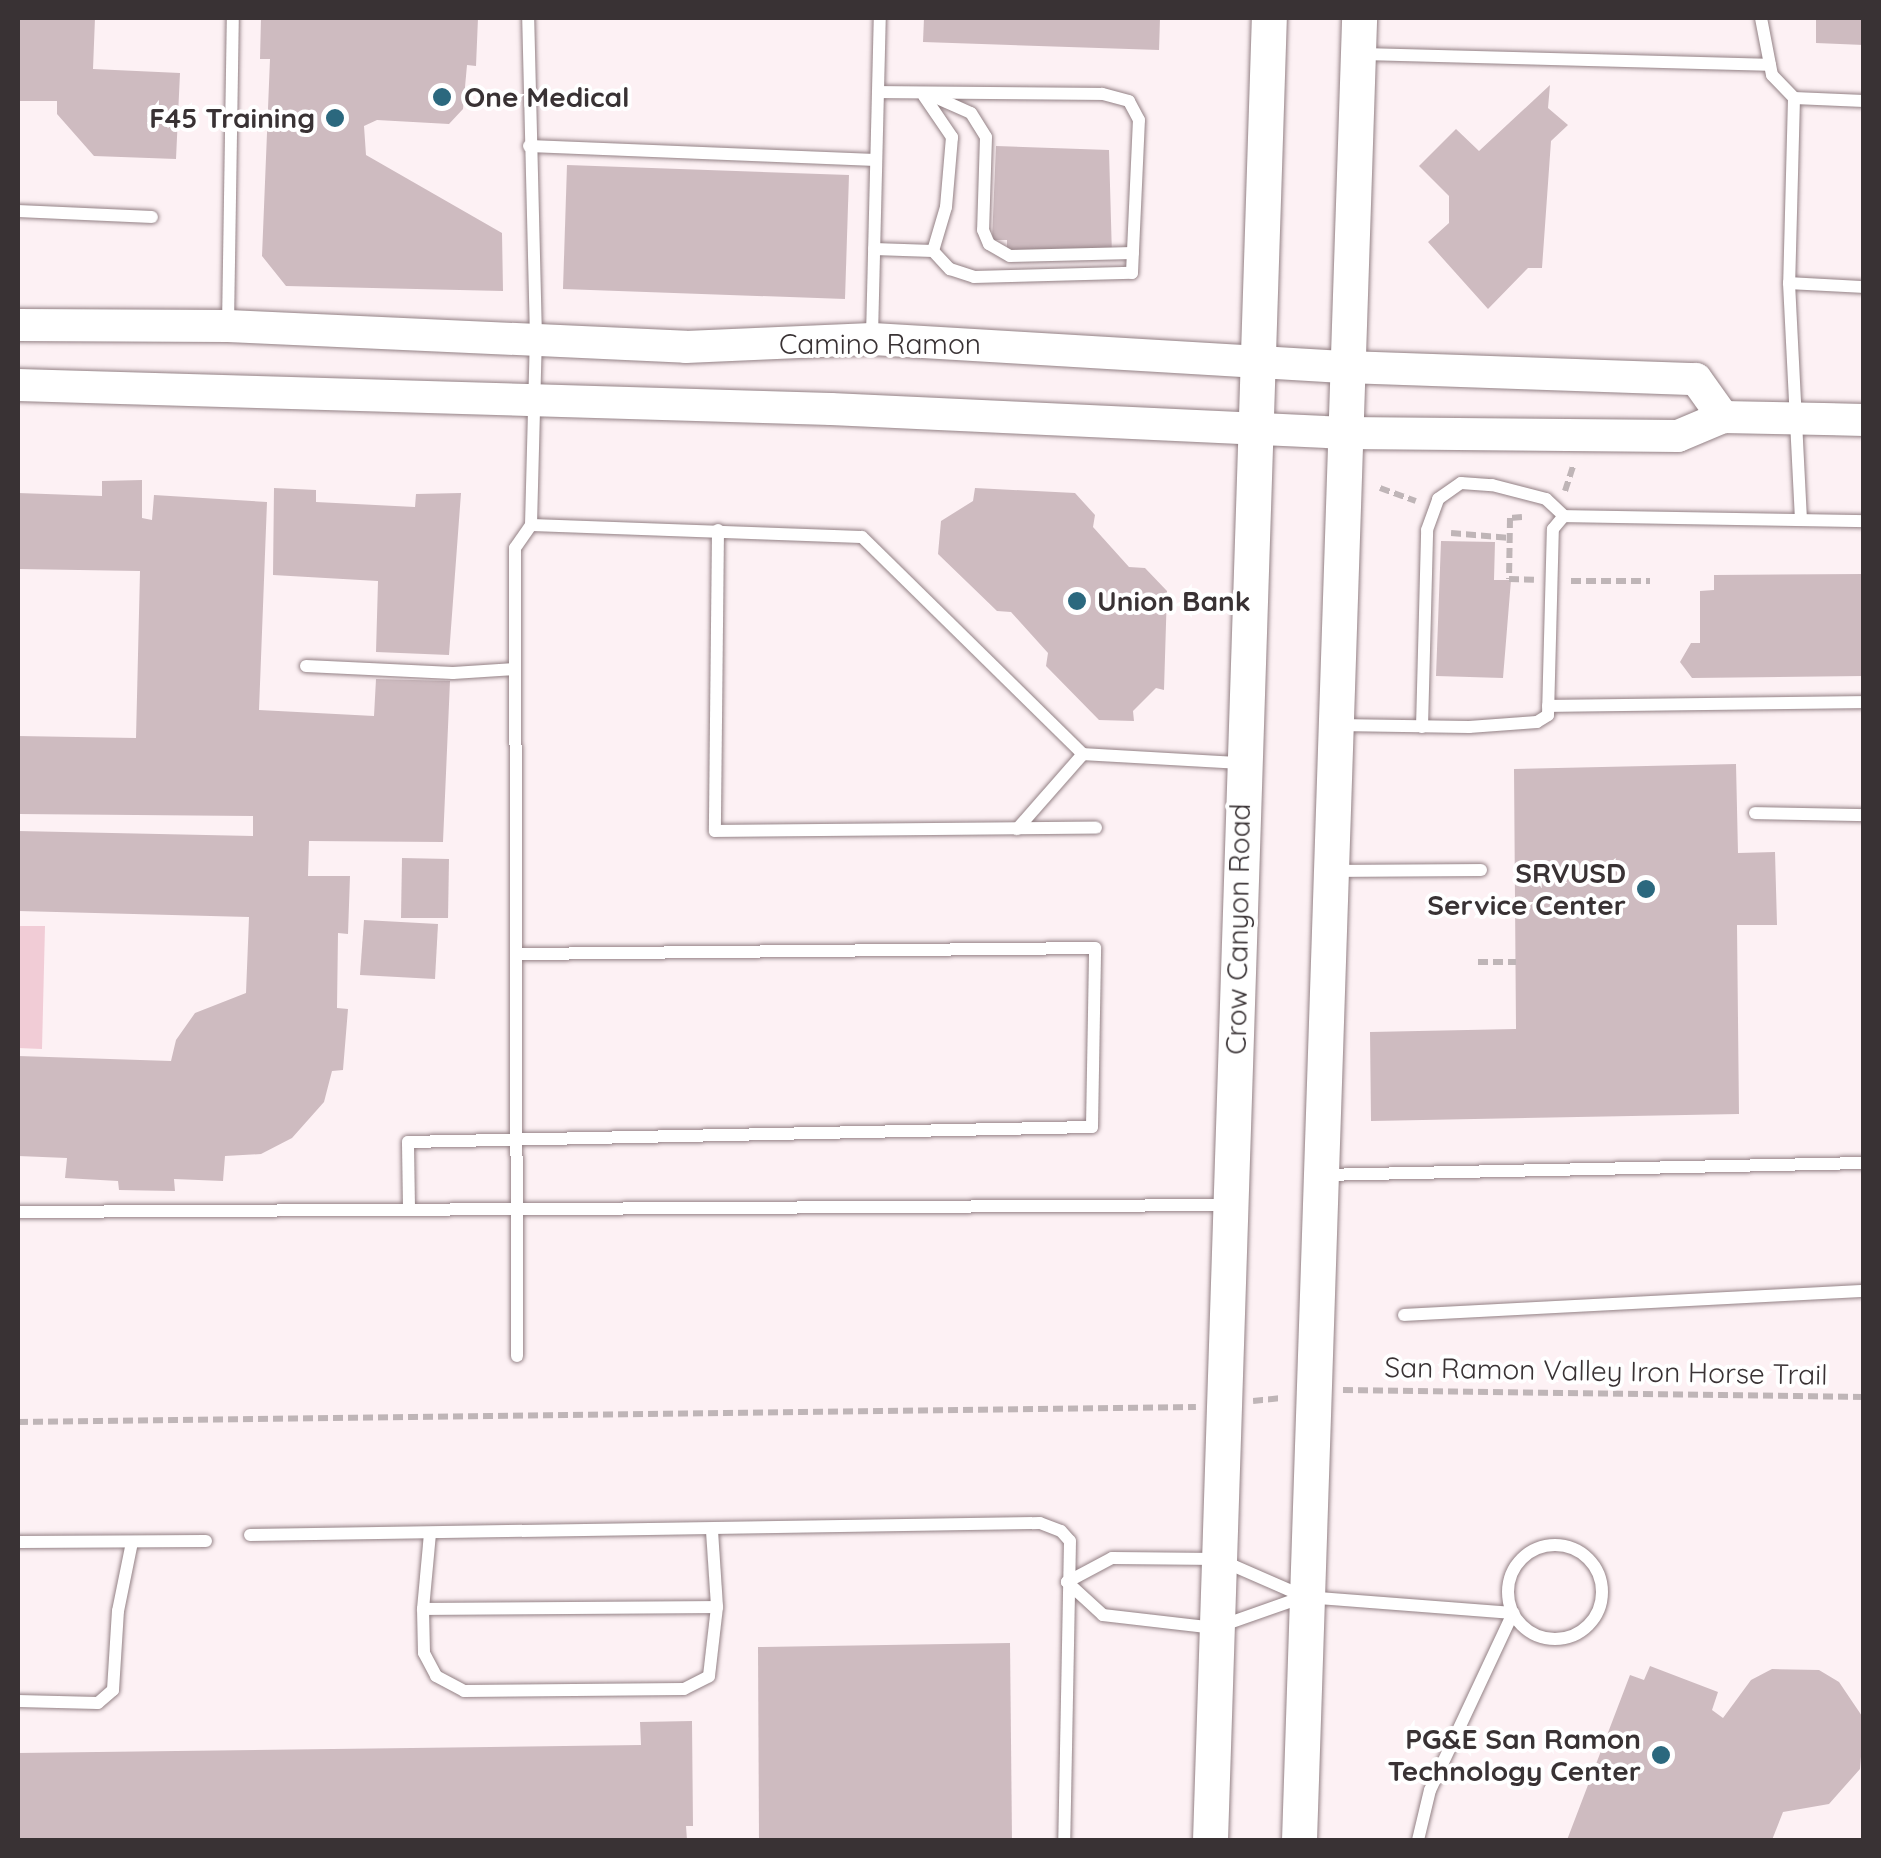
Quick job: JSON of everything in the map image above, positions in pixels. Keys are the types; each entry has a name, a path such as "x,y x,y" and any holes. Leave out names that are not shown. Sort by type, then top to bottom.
{"main road":[{"name":"Crow Canyon Road","path":"1210,1840 1268,18"},
{"path":"1300,1840 1304,1597 1332,1392 1320,1176 1359,18"}],"street":[{"name":"Camino Ramon","path":"18,325 228,326 686,347 872,339 1348,367 1696,379 1723,416"},
{"path":"18,385 1346,434 1678,436 1723,416 1864,420"}],"lane":[{"path":"228,326 234,18"},
{"path":"517,1356 512,1207 519,954 515,548 531,525 536,338 528,18"},
{"path":"872,339 880,18"},
{"path":"1761,18 1770,65 1794,98 1789,284 1800,419 1801,520"},
{"path":"1358,54 1770,65"},
{"path":"874,249 933,252 950,270 974,277 1132,273 1139,120 1129,101 1102,94 878,92"},
{"path":"918,92 933,102 952,137 946,206 933,252"},
{"path":"918,92 954,102 980,122 986,138 983,230 1002,253 1110,258 1133,253"},
{"path":"1794,98 1864,100"},
{"path":"529,146 876,160"},
{"path":"18,211 152,217"},
{"path":"1789,284 1864,287"},
{"path":"1422,728 1427,530 1438,499 1461,483 1492,485 1546,499 1564,516 1864,520"},
{"path":"1334,725 1422,728 1537,722 1548,716 1552,529 1564,516"},
{"path":"531,525 862,537 1083,754 1242,764"},
{"path":"718,530 714,831 1096,828"},
{"path":"306,666 452,673 514,668"},
{"path":"1548,706 1864,702"},
{"path":"1017,829 1083,754"},
{"path":"1755,814 1864,815"},
{"path":"1330,871 1481,870"},
{"path":"410,1208 408,1142 512,1143 1092,1127 1094,948 519,954"},
{"path":"1320,1176 1864,1163"},
{"path":"18,1212 1230,1205"},
{"path":"1404,1315 1864,1291"},
{"path":"250,1535 712,1531 1040,1523 1070,1541 1064,1840"},
{"path":"430,1534 423,1609 424,1653 436,1676 464,1691 684,1689 709,1676 717,1608 712,1531"},
{"path":"18,1542 206,1541"},
{"path":"18,1701 98,1703 113,1690 118,1611 132,1542"},
{"path":"1068,1582 1112,1558 1218,1558 1304,1597 1513,1613 1535,1634 1566,1637 1592,1620 1599,1607 1600,1577 1569,1547 1538,1548 1515,1568 1508,1598 1513,1613 1430,1790 1418,1840"},
{"path":"1068,1582 1103,1615 1216,1628 1304,1597"},
{"path":"423,1609 717,1608"}],"path":[{"path":"1552,581 1650,581"},
{"path":"1478,962 1516,962"},
{"name":"San Ramon Valley Iron Horse Trail","path":"18,1422 1225,1404 1332,1392 1864,1397"}],"shaded area":[{"path":"18,926 45,926 42,1049 18,1048"}],"building":[{"path":"18,18 95,18 93,69 180,73 176,159 94,156 57,114 57,101 18,101"},
{"path":"261,18 478,18 476,66 467,65 463,109 449,124 377,120 364,126 366,155 502,233 503,291 286,286 262,256 270,59 260,59"},
{"path":"924,18 1160,18 1159,50 923,42"},
{"path":"1816,18 1864,18 1864,45 1816,43"},
{"path":"1550,85 1548,108 1568,125 1551,141 1542,268 1528,268 1488,309 1428,242 1449,223 1449,196 1419,166 1456,129 1479,151"},
{"path":"996,146 1109,150 1112,256 1007,253 1007,240 992,240"},
{"path":"567,165 849,175 845,299 563,289"},
{"path":"142,480 142,518 152,520 154,495 267,502 259,710 374,716 376,679 450,681 443,842 309,841 308,876 350,876 348,934 338,933 337,1008 348,1009 343,1070 332,1071 324,1102 292,1138 261,1154 225,1156 223,1181 174,1179 175,1191 119,1190 118,1181 65,1178 67,1158 18,1156 18,1056 171,1061 176,1040 195,1013 246,993 249,917 18,911 18,831 253,836 253,816 18,814 18,736 136,738 140,571 18,569 18,493 102,496 102,481"},
{"path":"274,488 316,490 316,502 415,507 416,494 461,493 449,655 376,652 378,581 273,575"},
{"name":"Union Bank","path":"975,488 1075,493 1095,515 1093,527 1129,567 1145,568 1167,591 1164,690 1156,688 1133,711 1134,721 1099,720 1046,666 1048,653 1011,612 997,611 938,554 941,521 973,501"},
{"path":"1441,541 1495,542 1494,580 1511,580 1503,678 1436,676"},
{"path":"1864,574 1864,676 1692,678 1680,662 1691,643 1700,643 1700,591 1714,590 1714,575"},
{"path":"1736,764 1738,853 1775,852 1777,925 1737,925 1739,1114 1371,1121 1370,1032 1516,1029 1514,769"},
{"path":"402,858 449,859 448,918 401,918"},
{"path":"364,920 438,924 435,979 360,975"},
{"path":"1010,1643 1012,1840 759,1840 758,1647"},
{"path":"1650,1666 1718,1692 1712,1710 1723,1718 1751,1680 1772,1669 1819,1670 1839,1682 1864,1719 1860,1769 1829,1804 1783,1812 1772,1840 1567,1840 1630,1675 1644,1680"},
{"path":"692,1721 693,1826 686,1826 687,1840 18,1840 18,1753 641,1745 640,1722"}],"place":[{"name":"One Medical","path":"442,97"},
{"name":"F45 Training","path":"335,118"},
{"name":"Union Bank","path":"1077,601"},
{"name":"SRVUSD Service Center","path":"1646,889"},
{"name":"PG&E San Ramon Technology Center","path":"1661,1755"}]}
